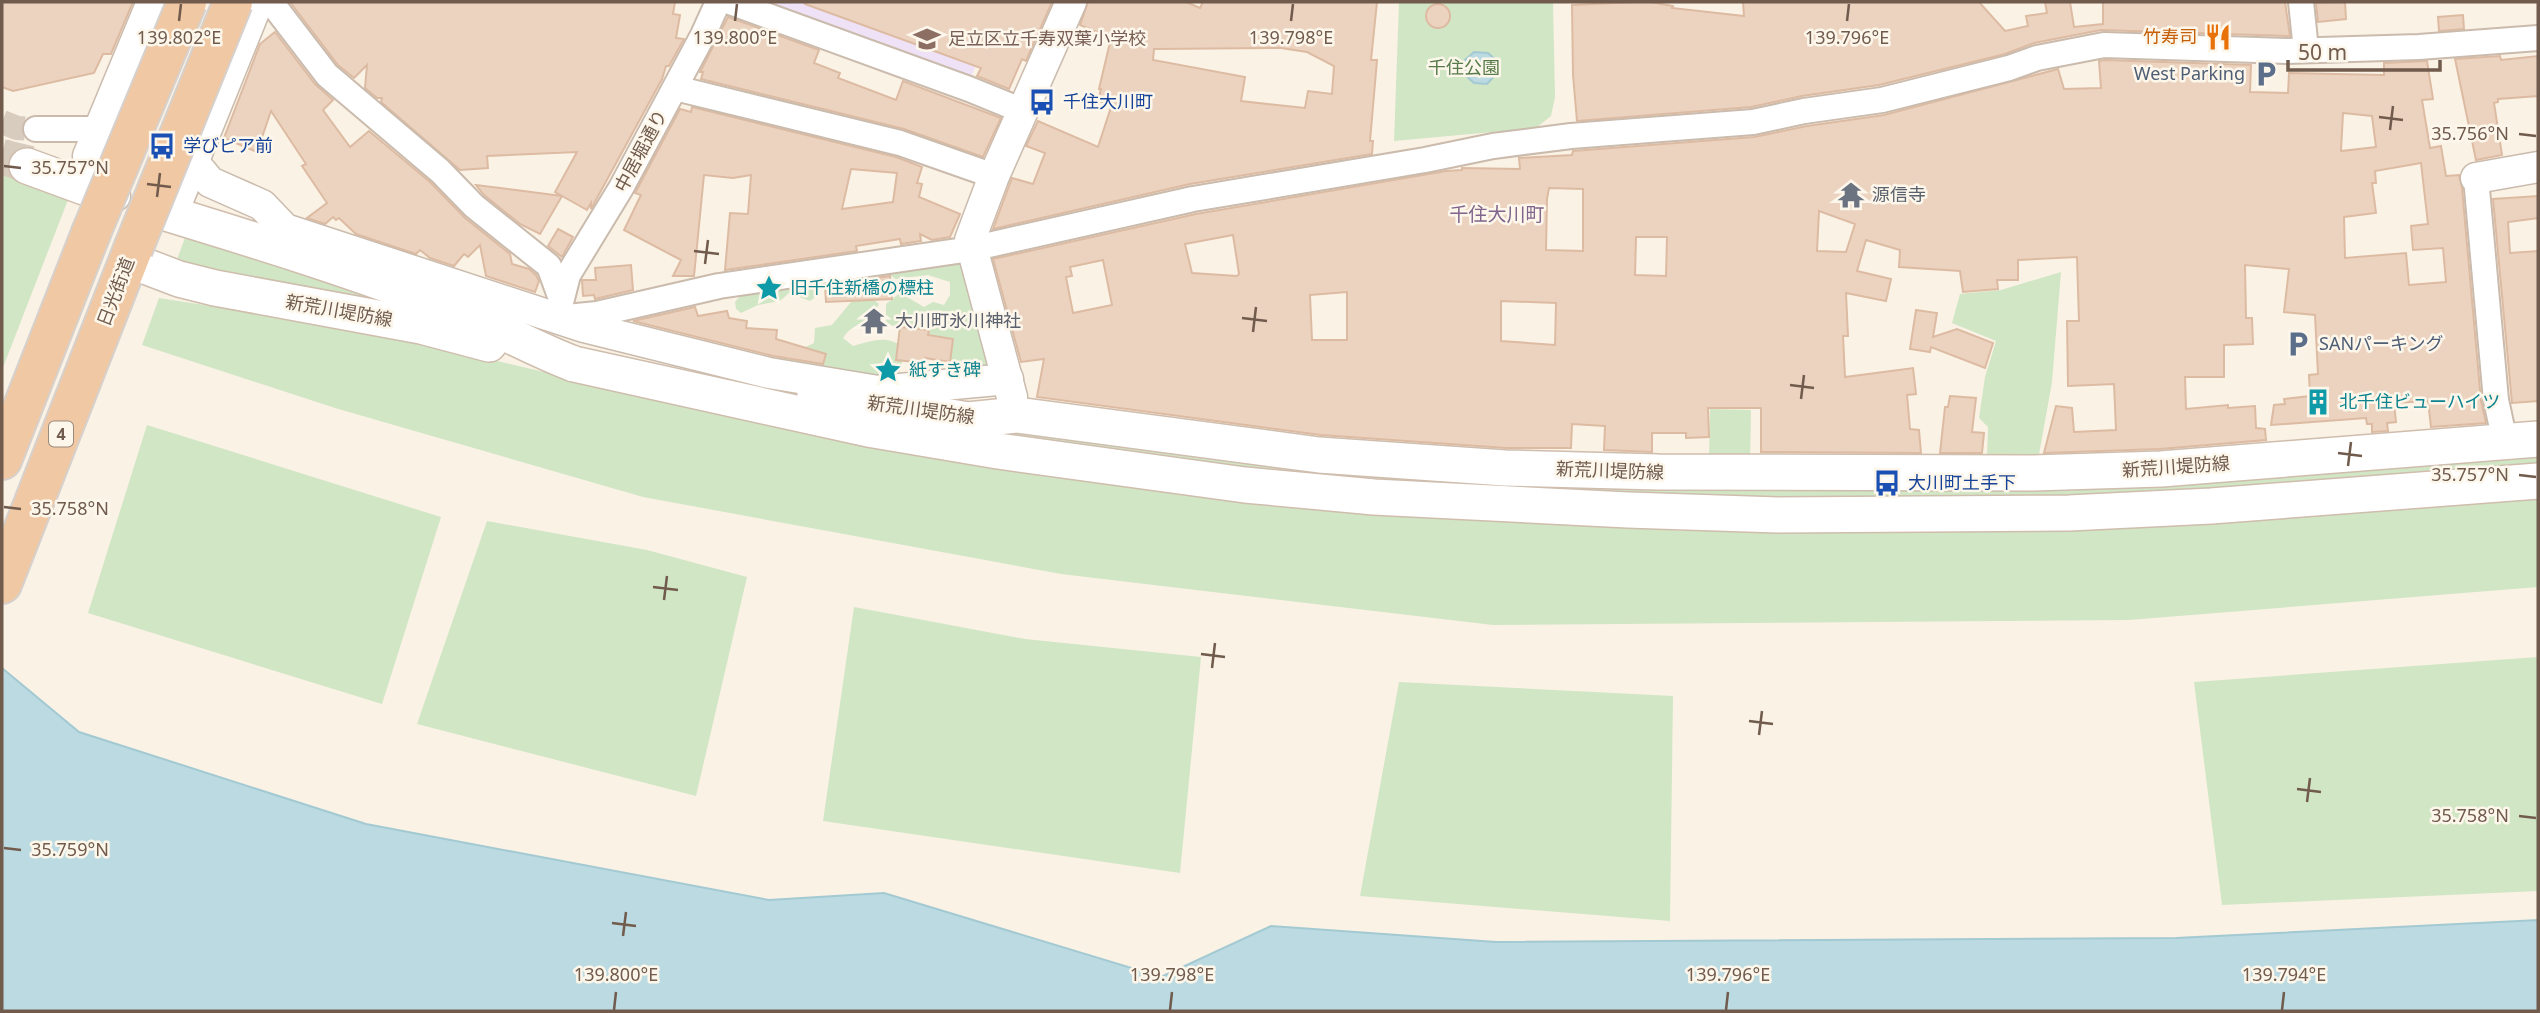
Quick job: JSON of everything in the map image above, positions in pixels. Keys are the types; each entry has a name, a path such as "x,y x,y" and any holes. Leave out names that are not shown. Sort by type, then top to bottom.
{"highway":[{"path":"2,460 77,267 187,2"},
{"name":"日光街道","path":"2,584 233,2"}],"main road":[{"path":"29,164 99,191"},
{"name":"新荒川堤防線","path":"168,213 418,296 575,364 868,429 998,451 1245,485 1575,508 1778,515 2069,513 2211,506 2538,481"},
{"name":"新荒川堤防線","path":"127,264 215,288 421,326 530,354 550,355"},
{"name":"新荒川堤防線","path":"690,390 713,378 725,378 968,420 1017,415 1319,455 1505,468 1658,472 2034,473 2161,469 2522,440"}],"street":[{"path":"99,191 102,186 90,171 88,156 152,2"},
{"path":"168,213 258,2"},
{"path":"271,2 327,75 440,172 474,206 549,266 559,308"},
{"name":"中居堀通り","path":"559,308 568,275 621,188 718,2"},
{"path":"730,2 970,89 1023,111"},
{"path":"1017,415 971,249 971,234 1071,2"},
{"path":"2301,2 2306,50"},
{"path":"559,308 597,314 719,286 971,249 1193,199 1493,146 1556,137 1753,122 1882,100 2009,68 2037,58 2104,45 2306,50 2419,47 2538,38"},
{"path":"674,88 900,143 994,176"},
{"path":"36,129 98,137"},
{"path":"29,164 63,164 80,158 98,137"},
{"path":"188,166 201,171 210,182 262,205 285,229 559,308 769,373 878,391 1008,379"},
{"path":"2522,440 2496,400 2476,178 2538,167"},
{"path":"966,384 979,388 984,393 987,404 981,415 968,420"}],"shaded area":[{"name":"足立区立千寿双葉小学校","path":"765,2 1002,2 971,77"}],"green space":[{"name":"千住公園","path":"1399,2 1553,2 1555,97 1551,116 1536,128 1394,141"},
{"path":"2,167 73,187 2,370"},
{"path":"187,232 390,297 463,330 175,265"},
{"path":"960,261 962,268 967,270 989,363 986,369 971,368 951,361 922,339 886,321 886,304 900,293 924,307 933,302 944,305 950,295 950,282 928,275 896,279 884,272"},
{"path":"2061,272 2052,382 2038,460 1987,458 1988,427 1979,418 1985,377 1996,341 1952,323 1960,294 2001,290"},
{"path":"818,278 821,286 818,295 810,301 789,293 780,301 758,305 741,313 736,309 735,302 747,288"},
{"path":"868,295 879,304 875,311 843,338 853,346 884,340 902,346 901,367 891,384 773,362 814,343 815,328 832,325 856,296"},
{"path":"159,298 360,329 655,398 1341,510 1685,531 2023,526 2538,491 2538,587 2129,620 1493,625 1061,574 643,497 335,408 142,345"},
{"path":"807,400 1352,466 2538,450 2538,467 2221,494 1932,499 1612,497 1274,476 989,437"},
{"path":"1710,409 1751,410 1750,462 1709,461"},
{"path":"147,425 441,517 382,704 88,613"},
{"path":"487,521 647,550 747,577 696,796 417,724"},
{"path":"854,607 1025,639 1201,657 1180,873 823,821"},
{"path":"2538,657 2538,891 2222,905 2194,682"},
{"path":"1399,682 1673,696 1670,921 1360,896"}],"water":[{"path":"1474,52 1488,53 1498,62 1497,73 1487,84 1474,83 1464,74 1465,60"},
{"path":"2,668 79,732 366,824 769,900 884,893 1161,977 1271,926 1496,942 2176,938 2538,920 2538,1011 2,1011"}],"building":[{"path":"2,2 133,2 111,54 103,54 94,73 13,91 2,87"},
{"path":"290,2 675,2 673,14 680,15 676,38 684,39 669,66 666,66 662,79 591,209 591,203 587,210 555,192 577,152 487,156 488,168 460,170 381,102 382,98 377,98 365,88 367,65 354,78 338,65"},
{"name":"足立区立千寿双葉小学校","path":"805,2 1052,2 1026,61 1022,59 1009,89 977,76 981,68"},
{"path":"1088,2 1186,2 1200,8 1203,2 1377,2 1371,60 1377,60 1370,141 1373,141 1372,154 1190,184 993,229 1012,178 1033,184 1045,153 1026,146 1038,121 1098,147 1112,104 1098,101 1111,38 1080,25","holes":["1281,48 1307,52 1334,66 1332,94 1308,91 1305,108 1241,101 1245,77 1153,60 1154,49"]},
{"path":"1636,2 1744,16 1743,2 1979,2 2005,31 2028,26 2026,16 2047,13 2045,2 2070,2 2074,27 2103,24 2103,2 2285,2 2290,36 2101,30 2034,43 2005,54 1879,85 1802,96 1751,107 1577,121 1572,5"},
{"path":"2345,2 2346,19 2318,22 2316,3"},
{"path":"1438,4 1447,7 1450,16 1447,25 1438,28 1429,25 1426,16 1429,7"},
{"path":"2463,15 2464,29 2439,31 2438,17"},
{"path":"728,17 819,50 814,63 840,73 838,78 896,100 903,81 1001,118 983,157 904,129 701,79 703,72 700,72"},
{"path":"275,32 315,84 333,100 323,110 350,147 369,131 430,182 465,218 510,254 512,264 529,269 536,275 539,281 535,292 486,276 480,245 468,257 464,254 454,266 430,258 420,250 416,254 356,234 339,218 336,220 333,217 325,224 307,218 327,203 302,166 306,164 271,111 257,152 224,138 260,44"},
{"path":"2500,56 2501,60 2538,56 2538,96 2498,99 2498,102 2494,103 2502,155 2476,160 2455,59"},
{"path":"2099,61 2251,65 2250,92 2288,93 2289,73 2384,75 2384,63 2427,61 2433,99 2422,100 2430,148 2441,146 2446,176 2459,175 2462,188 2481,401 2486,423 2431,427 2428,401 2394,403 2396,422 2387,423 2388,431 2372,432 2372,424 2367,424 2366,418 2271,425 2274,405 2285,404 2284,399 2310,396 2309,375 2318,374 2315,315 2284,312 2289,269 2245,265 2246,318 2252,318 2253,344 2224,345 2224,377 2185,377 2186,409 2228,405 2228,408 2255,406 2256,428 2265,429 2266,440 2160,449 2044,453 2056,406 2072,408 2074,432 2116,430 2114,384 2068,386 2067,321 2079,321 2077,257 2018,260 2018,280 1997,280 1998,289 1963,292 1960,271 1899,267 1900,250 1866,240 1857,271 1891,279 1886,301 1846,293 1848,336 1843,336 1845,377 1913,368 1916,394 1907,395 1910,429 1919,430 1921,453 1761,452 1761,408 1708,408 1709,437 1686,438 1686,433 1652,433 1652,452 1604,450 1605,426 1572,424 1571,448 1506,448 1321,435 1037,397 1044,359 1021,362 993,259 1196,214 1462,168 1520,169 1519,158 1572,155 1573,151 1754,137 1884,115 2058,69 2064,89 2101,88","holes":["2343,113 2372,116 2376,147 2341,151","2421,163 2428,224 2411,226 2413,250 2443,248 2446,282 2409,285 2406,253 2345,258 2344,217 2376,213 2372,183 2376,183 2375,171","1549,188 1583,189 1583,251 1546,250","1819,211 1855,224 1846,252 1817,251","1233,235 1239,274 1237,276 1192,273 1185,244","1636,237 1667,237 1666,276 1635,275","1103,260 1112,305 1073,313 1066,277 1072,276 1070,267","1347,292 1347,340 1312,340 1310,295","1501,301 1556,303 1555,345 1501,341"]},
{"path":"692,107 896,157 922,167 917,183 922,184 919,197 960,214 950,237 932,240 920,234 921,241 901,244 900,239 856,246 857,251 725,270 730,213 748,214 751,175 733,178 704,175 694,276 673,276 681,260 624,230 641,195 635,193 680,109 691,112","holes":["851,169 897,173 893,202 842,209"]},
{"path":"476,185 562,196 540,234 520,224 484,195"},
{"path":"2538,196 2538,218 2508,222 2510,253 2538,251 2538,401 2512,403 2493,199"},
{"path":"558,229 573,237 562,257 548,246"},
{"path":"631,265 633,290 595,299 594,295 583,296 582,280 596,280 595,268"},
{"path":"890,276 892,299 826,302 825,285"},
{"path":"695,307 698,316 727,311 729,318 747,321 746,328 777,330 776,339 826,354 823,364 773,356 633,321"},
{"path":"1916,310 1937,313 1933,337 1957,329 1993,343 1985,368 1931,347 1930,352 1910,349"},
{"path":"900,327 929,330 928,335 953,339 950,362 925,358 925,363 896,360"},
{"path":"1950,396 1976,398 1972,432 1984,433 1982,453 1940,453 1945,407 1948,407"}],"tunnel":[{"path":"2,122 17,128 36,129"},
{"path":"2,154 31,161"},
{"path":"2,156 27,166"}],"place":[{"name":"竹寿司","path":"2218,37"},
{"name":"足立区立千寿双葉小学校","path":"927,39"},
{"name":"West Parking","path":"2266,74"},
{"name":"千住大川町","path":"1042,102"},
{"name":"学びピア前","path":"162,146"},
{"name":"源信寺","path":"1851,195"},
{"name":"旧千住新橋の標柱","path":"769,288"},
{"name":"大川町氷川神社","path":"874,321"},
{"name":"SANパーキング","path":"2298,344"},
{"name":"紙すき碑","path":"888,370"},
{"name":"北千住ビューハイツ","path":"2318,402"},
{"name":"大川町土手下","path":"1887,483"}],"district":[{"name":"千住大川町","path":"1497,214"}]}
